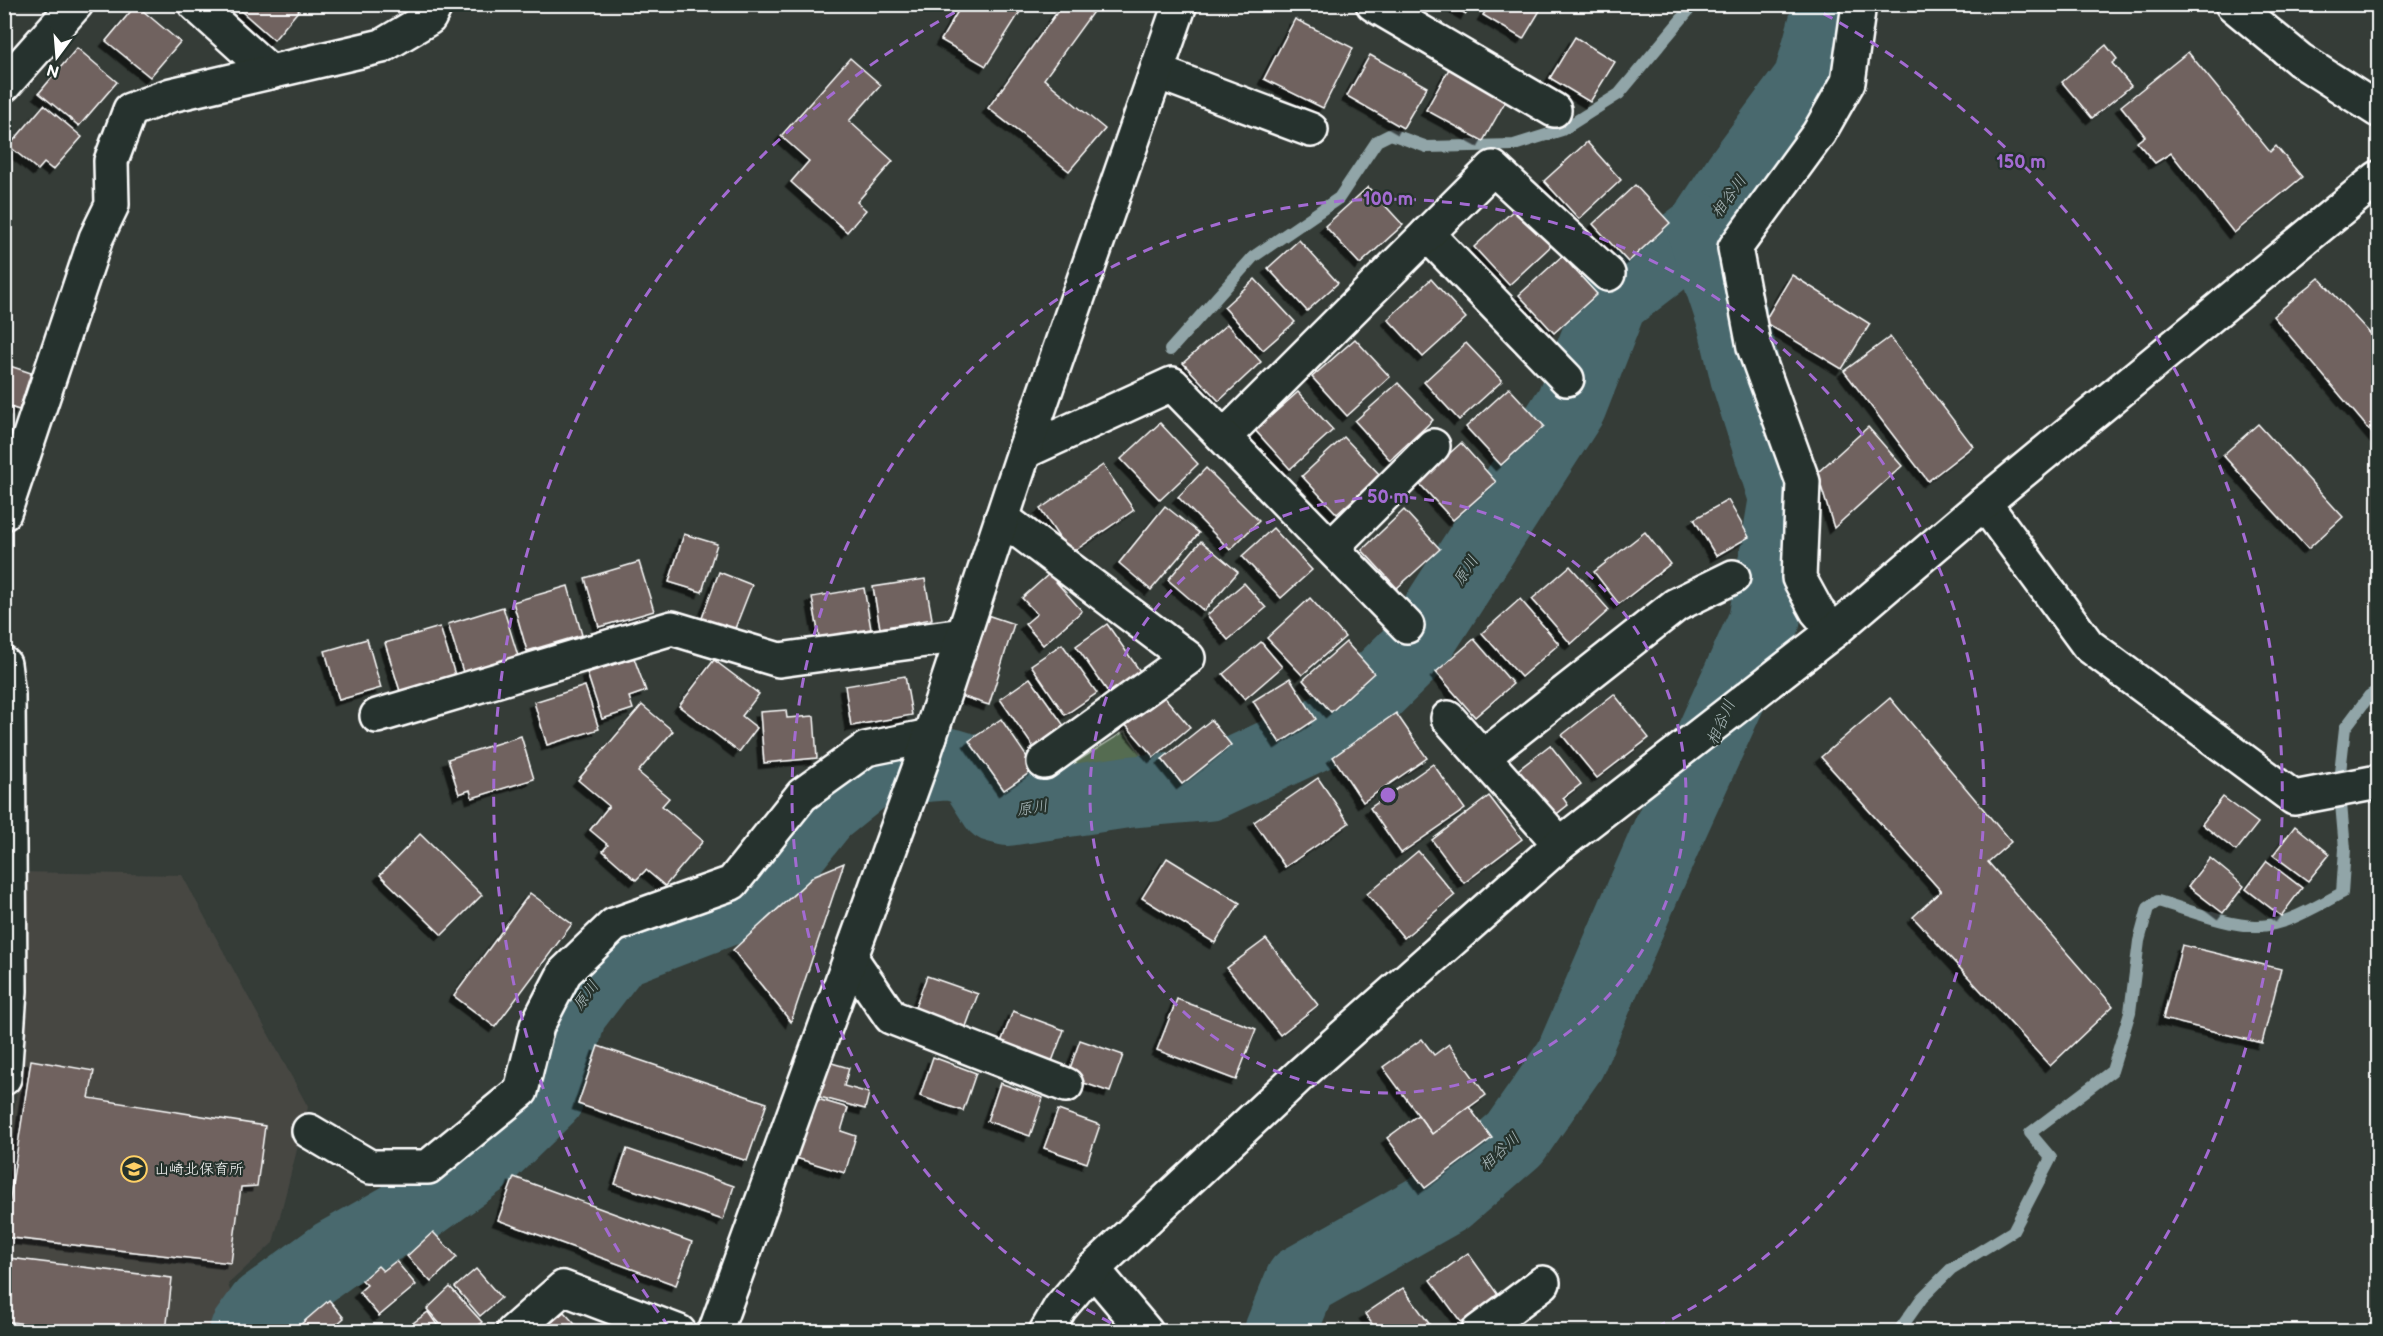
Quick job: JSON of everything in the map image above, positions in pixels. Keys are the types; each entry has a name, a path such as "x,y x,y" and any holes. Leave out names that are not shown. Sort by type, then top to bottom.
{"street":[{"path":"4,85 76,4"},
{"path":"195,4 270,72"},
{"path":"4,513 96,238 112,205 111,161 130,110 171,95 382,46 429,18 436,4"},
{"path":"715,1332 928,741 1024,452 1180,4"},
{"path":"1373,4 1554,110"},
{"path":"1834,631 1817,611 1799,578 1803,482 1754,346 1735,248 1820,133 1848,82 1859,4"},
{"path":"2232,4 2300,60 2379,110"},
{"path":"1157,72 1311,130"},
{"path":"1224,437 1493,168 1608,274"},
{"path":"1046,1332 1060,1308 1094,1269 1301,1074 1560,844 1834,631 1984,503 2379,178"},
{"path":"1427,234 1567,379"},
{"path":"1024,452 1172,384 1407,626"},
{"path":"1332,547 1433,446"},
{"path":"1984,503 2088,645 2294,798 2379,782"},
{"path":"1002,518 1188,658 1044,762"},
{"path":"1483,757 1676,605 1734,577"},
{"path":"377,716 672,628 779,660 963,635"},
{"path":"4,664 8,695 10,991 4,1078"},
{"path":"1448,718 1560,844"},
{"path":"309,1131 370,1167 428,1167 521,1091 537,1026 565,972 614,925 732,883 802,795 866,749 928,741"},
{"path":"850,957 891,1017 1066,1085"},
{"path":"1094,1269 1146,1332"},
{"path":"1478,1332 1543,1283"},
{"path":"513,1332 563,1288 680,1332"}],"shaded area":[{"path":"19,872 182,875 308,1107 273,1243 228,1284 233,1301 210,1331 5,1332 5,1166 20,1073"}],"green space":[{"path":"1125,731 1155,774 1037,787"}],"building":[{"path":"246,4 304,4 274,40 241,11"},
{"path":"962,4 1025,4 986,66 941,40"},
{"path":"1063,4 1089,4 1095,9 1044,79 1105,129 1069,171 988,108"},
{"path":"1449,4 1471,4 1466,14"},
{"path":"1490,4 1544,4 1523,39 1483,15"},
{"path":"136,5 180,42 150,77 106,41"},
{"path":"1295,19 1353,48 1323,108 1264,79"},
{"path":"1575,37 1615,62 1590,102 1550,78"},
{"path":"2106,45 2117,59 2112,63 2131,86 2092,118 2062,82"},
{"path":"77,48 117,82 79,126 39,93"},
{"path":"2188,52 2270,152 2276,146 2302,177 2234,233 2171,153 2155,163 2137,142 2145,136 2121,106"},
{"path":"1370,55 1427,87 1403,128 1347,96"},
{"path":"850,58 881,85 849,121 893,161 857,202 866,210 847,232 791,182 809,161 781,136"},
{"path":"1449,69 1506,100 1483,141 1426,110"},
{"path":"44,105 82,137 53,170 44,163 38,170 9,146"},
{"path":"1587,142 1621,180 1579,219 1544,181"},
{"path":"1635,185 1670,223 1628,262 1593,224"},
{"path":"1368,187 1403,225 1360,264 1325,226"},
{"path":"1516,208 1551,246 1509,285 1474,247"},
{"path":"1299,240 1338,283 1307,311 1268,268"},
{"path":"1562,256 1597,294 1554,333 1519,295"},
{"path":"1792,275 1870,324 1842,369 1764,322"},
{"path":"2319,278 2378,342 2378,440 2273,316"},
{"path":"1255,279 1295,322 1263,350 1224,307"},
{"path":"1431,279 1466,318 1423,357 1388,319"},
{"path":"1227,324 1261,362 1219,401 1183,363"},
{"path":"1890,337 1973,446 1928,481 1844,371"},
{"path":"1355,339 1390,377 1347,416 1312,377"},
{"path":"1466,343 1502,381 1459,420 1424,382"},
{"path":"4,364 31,373 19,410 4,405"},
{"path":"1398,383 1433,420 1390,460 1355,421"},
{"path":"1509,388 1544,426 1501,465 1466,427"},
{"path":"1298,392 1333,430 1290,469 1255,430"},
{"path":"1160,423 1198,464 1160,500 1121,459"},
{"path":"2258,424 2343,517 2308,549 2223,455"},
{"path":"1868,427 1902,466 1834,528 1817,473"},
{"path":"1344,437 1380,475 1337,514 1302,476"},
{"path":"1461,443 1496,482 1453,520 1418,482"},
{"path":"1103,465 1134,510 1070,554 1040,509"},
{"path":"1206,468 1259,521 1230,550 1178,497"},
{"path":"1728,500 1749,537 1716,556 1694,519"},
{"path":"1165,506 1199,533 1151,590 1119,563"},
{"path":"1404,510 1440,549 1397,588 1362,550"},
{"path":"1273,528 1312,570 1281,598 1242,556"},
{"path":"1645,532 1670,564 1619,604 1594,572"},
{"path":"684,534 717,544 702,592 669,582"},
{"path":"1201,541 1238,572 1204,611 1168,580"},
{"path":"639,562 654,611 599,627 585,578"},
{"path":"1570,566 1609,610 1571,644 1532,599"},
{"path":"719,572 752,585 734,631 702,618"},
{"path":"1049,574 1082,611 1043,645 1025,624 1037,614 1022,598"},
{"path":"925,579 932,619 880,628 873,587"},
{"path":"1244,583 1266,608 1228,640 1207,615"},
{"path":"568,586 582,635 527,651 513,602"},
{"path":"864,588 871,629 819,637 812,597"},
{"path":"1310,598 1345,637 1302,675 1267,638"},
{"path":"1520,599 1559,644 1521,677 1482,633"},
{"path":"503,607 518,656 463,672 448,624"},
{"path":"987,615 1014,624 989,705 961,696"},
{"path":"1107,624 1142,674 1110,695 1076,646"},
{"path":"440,627 455,675 400,691 385,643"},
{"path":"367,639 381,688 339,700 325,651"},
{"path":"1474,639 1513,684 1475,717 1436,672"},
{"path":"1261,642 1282,667 1245,699 1223,674"},
{"path":"1346,642 1374,673 1331,712 1303,680"},
{"path":"1062,644 1097,693 1065,715 1031,665"},
{"path":"634,658 646,691 629,697 633,709 602,719 587,673"},
{"path":"714,660 759,694 742,716 757,728 739,752 679,706"},
{"path":"905,676 912,715 851,726 845,686"},
{"path":"1030,678 1065,727 1034,748 1000,699"},
{"path":"1290,678 1316,719 1280,743 1253,701"},
{"path":"585,686 599,729 547,745 534,702"},
{"path":"1160,692 1190,727 1154,757 1124,723"},
{"path":"1614,694 1649,738 1597,778 1562,735"},
{"path":"1890,698 2011,842 1988,862 2113,1006 2050,1066 1913,917 1941,891 1821,757"},
{"path":"642,705 673,731 638,772 669,798 662,806 703,841 665,886 646,870 636,880 603,851 608,845 590,830 609,806 578,780"},
{"path":"786,710 787,718 814,716 817,758 764,763 760,712"},
{"path":"1396,713 1427,758 1363,802 1333,757"},
{"path":"1001,719 1035,769 1004,790 969,741"},
{"path":"1211,720 1231,745 1182,784 1162,759"},
{"path":"521,736 534,779 472,798 470,790 459,794 448,759"},
{"path":"1550,745 1581,784 1563,798 1568,805 1554,816 1518,770"},
{"path":"1433,764 1465,809 1401,853 1370,808"},
{"path":"1318,778 1349,823 1285,867 1254,822"},
{"path":"1489,796 1522,839 1464,883 1432,840"},
{"path":"2223,797 2258,823 2236,851 2202,824"},
{"path":"2295,826 2330,854 2308,881 2273,855"},
{"path":"420,834 482,895 442,935 380,875"},
{"path":"1418,851 1455,895 1404,938 1367,894"},
{"path":"1167,858 1240,903 1215,943 1142,898"},
{"path":"2210,858 2244,886 2223,913 2188,886"},
{"path":"2267,861 2302,888 2281,916 2246,889"},
{"path":"844,863 791,1022 733,950 815,875"},
{"path":"530,893 572,924 495,1027 454,996"},
{"path":"1266,939 1318,1005 1280,1035 1227,968"},
{"path":"2182,945 2281,969 2262,1043 2163,1019"},
{"path":"927,976 978,994 965,1029 914,1010"},
{"path":"1177,999 1256,1029 1236,1080 1157,1050"},
{"path":"1013,1011 1064,1030 1051,1064 1000,1045"},
{"path":"1422,1039 1434,1055 1449,1044 1486,1095 1432,1134 1383,1067"},
{"path":"1080,1040 1123,1055 1110,1092 1067,1077"},
{"path":"598,1046 767,1103 747,1161 578,1104"},
{"path":"933,1057 976,1073 963,1111 920,1096"},
{"path":"31,1060 94,1071 89,1098 265,1126 257,1186 241,1187 231,1263 4,1237"},
{"path":"825,1061 849,1068 844,1086 869,1093 865,1109 816,1096"},
{"path":"1000,1083 1043,1098 1030,1136 987,1121"},
{"path":"814,1098 848,1108 841,1131 856,1136 845,1173 796,1158"},
{"path":"1469,1107 1492,1138 1425,1188 1387,1138 1418,1115 1432,1134"},
{"path":"1058,1110 1100,1125 1087,1163 1044,1148"},
{"path":"627,1149 734,1186 723,1220 615,1184"},
{"path":"514,1177 692,1242 676,1285 498,1220"},
{"path":"433,1232 457,1257 431,1282 407,1256"},
{"path":"1468,1253 1498,1295 1461,1322 1430,1280"},
{"path":"9,1258 172,1278 166,1332 88,1332 4,1321 4,1294"},
{"path":"396,1261 416,1285 379,1316 359,1292 367,1285 362,1280 378,1266 383,1271"},
{"path":"476,1269 501,1298 480,1316 455,1287"},
{"path":"450,1287 482,1322 472,1332 447,1332 427,1309"},
{"path":"1403,1288 1433,1329 1430,1332 1378,1332 1365,1314"},
{"path":"329,1300 344,1318 335,1326 339,1332 306,1332 300,1325"},
{"path":"428,1312 442,1332 413,1332 409,1326"},
{"path":"564,1312 582,1332 541,1331"}],"waterway":[{"path":"1170,350 1253,257 1339,198 1377,141 1391,134 1427,147 1514,145 1562,130 1619,94 1694,4"},
{"name":"原川","path":"245,1332 263,1307 336,1254 414,1210 483,1160 548,1097 571,1012 617,952 752,900 823,811 874,770 950,764 973,771 996,807 1008,810 1128,792 1209,785 1339,724 1413,651 1571,405 1612,300 1703,230 1738,177 1809,81 1830,4"},
{"name":"相谷川","path":"1280,1332 1301,1281 1446,1199 1515,1139 1570,1060 1668,833 1764,622 1785,498 1746,376 1733,320 1703,230"},
{"path":"1898,1332 1922,1298 1951,1269 2013,1231 2051,1158 2030,1133 2112,1071 2130,1012 2139,941 2148,908 2158,901 2233,923 2256,926 2289,919 2342,893 2345,849 2339,781 2345,728 2369,696 2378,690"}],"place":[{"name":"山崎北保育所","path":"134,1169"}]}
